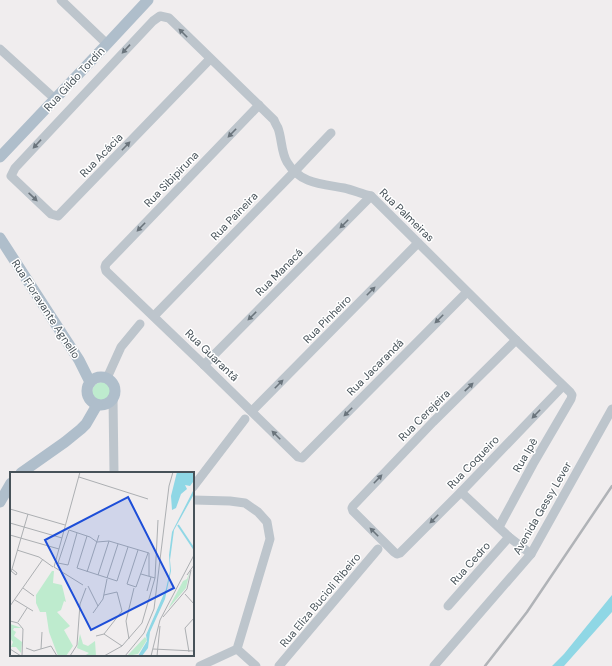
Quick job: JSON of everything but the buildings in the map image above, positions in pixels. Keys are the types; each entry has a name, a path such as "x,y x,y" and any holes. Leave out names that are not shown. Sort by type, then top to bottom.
{"main road":[{"name":"Rua Gildo Tordin","path":"0,156 148,0"},
{"name":"Rua Fioravante Agnello","path":"0,238 79,360 90,382"},
{"path":"98,377 107,378 114,385 115,394 107,404 102,406 97,405 89,400 86,391 87,386 98,377"},
{"path":"22,472 81,429 86,424 97,405"},
{"path":"0,502 10,485"}],"street":[{"path":"61,0 107,44"},
{"name":"Rua Palmeiras","path":"14,168 153,21 160,16 169,18 274,120 287,162 300,176 310,182 371,196 572,395"},
{"path":"0,49 55,99"},
{"name":"Rua Acácia","path":"14,168 11,176 51,214 58,216 210,59"},
{"name":"Rua Sibipiruna","path":"106,271 106,264 259,105"},
{"name":"Rua Paineira","path":"154,316 331,133"},
{"name":"Rua Manacá","path":"204,365 371,196"},
{"name":"Rua Pinheiro","path":"252,411 418,243"},
{"name":"Rua Guarantã","path":"106,271 300,458"},
{"name":"Rua Jacarandá","path":"300,458 302,458 467,292"},
{"path":"107,378 121,347 140,324"},
{"name":"Rua Cerejeira","path":"397,554 353,511 353,506 433,422 516,340"},
{"name":"Rua Coqueiro","path":"397,554 400,553 461,492 563,386"},
{"name":"Rua Ipê","path":"499,527 572,395"},
{"path":"113,398 114,472"},
{"name":"Avenida Gessy Lever","path":"434,666 531,554 612,409"},
{"path":"194,485 245,419"},
{"path":"461,492 509,537 531,554"},
{"path":"194,500 245,503 258,512 267,522 270,539 237,649 200,666"},
{"name":"Rua Cedro","path":"448,606 509,537"},
{"name":"Rua Eliza Bucioli Ribeiro","path":"279,666 378,549"},
{"path":"237,649 256,666"}],"green space":[{"path":"102,382 109,385 112,392 109,399 102,402 95,399 92,392 95,385"}],"water":[{"path":"612,595 612,612 564,666 552,666 564,654"}],"railway":[{"path":"485,666 527,612 612,486"}]}
